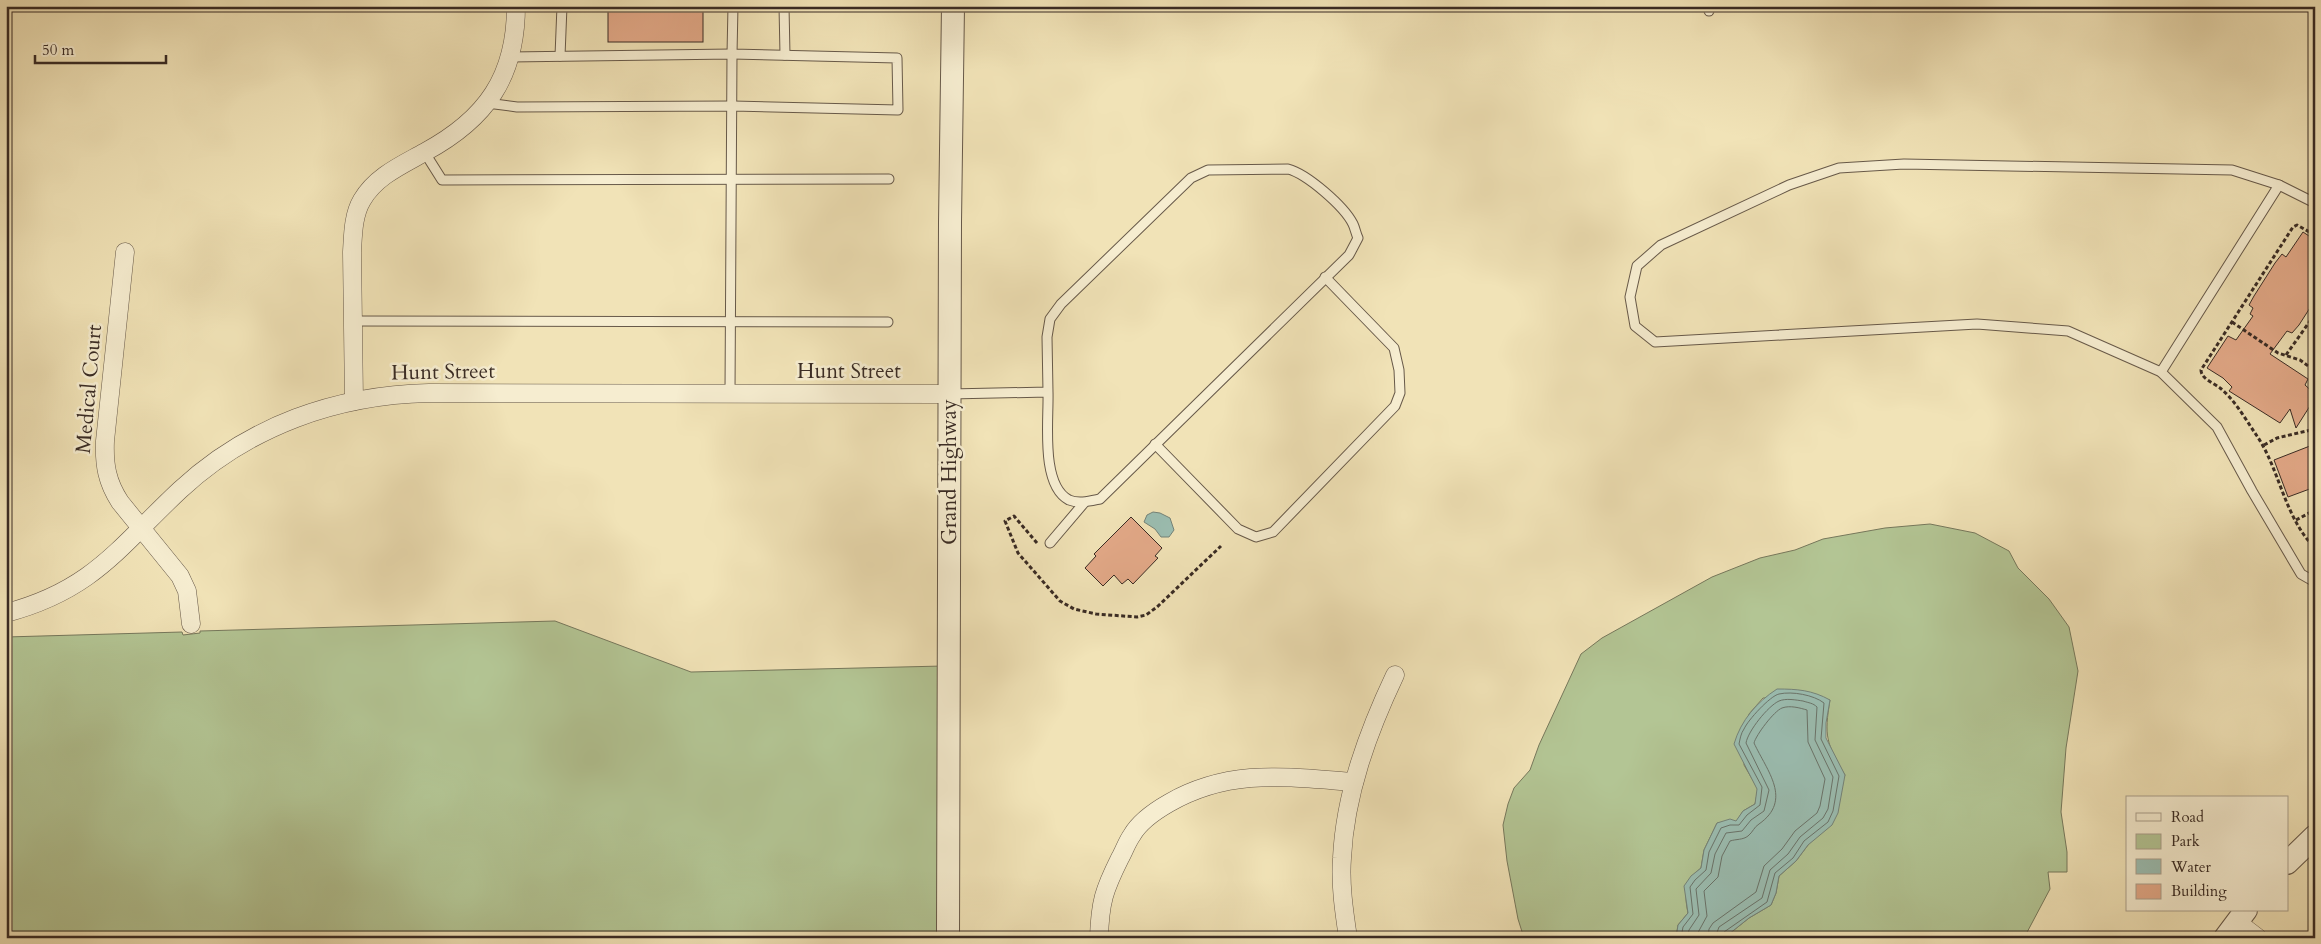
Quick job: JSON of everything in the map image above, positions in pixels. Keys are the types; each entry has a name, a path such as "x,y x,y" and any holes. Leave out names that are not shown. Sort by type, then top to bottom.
{"street":[{"path":"354,401 353,231 361,201 382,177 464,129 487,103 497,88 510,57 516,6"},
{"name":"Grand Highway","path":"948,938 949,394 953,6"},
{"name":"Medical Court","path":"125,252 105,441 105,467 113,491 180,576 188,599 191,624"},
{"name":"Hunt Street","path":"6,613 46,600 83,580 120,551 201,472 243,442 308,413 354,401 404,394 429,393 949,394"},
{"path":"1348,938 1343,899 1341,858 1346,816 1354,782 1376,715 1395,675"},
{"path":"1099,938 1100,911 1104,890 1132,834 1140,824 1159,808 1186,793 1212,783 1242,778 1275,776 1354,782"},
{"path":"2288,862 2315,836"},
{"path":"2236,923 2258,938"}],"lane":[{"path":"560,56 562,6"},
{"path":"730,393 733,6"},
{"path":"784,6 786,55"},
{"path":"487,103 517,107 733,106 898,110 897,58 732,54 510,57"},
{"path":"425,152 442,180 889,179"},
{"path":"2315,203 2279,185 2232,170 1904,164 1838,168 1789,185 1661,246 1637,266 1630,297 1635,326 1655,342 1977,324 2068,330 2161,372 2217,427 2301,574 2315,582"},
{"path":"1288,169 1305,176 1342,209 1352,222 1358,238 1349,255 1326,277 1100,499 1084,503 1068,500 1055,486 1049,470 1047,338 1050,319 1061,304 1184,185 1208,170 1288,169"},
{"path":"2161,372 2279,185"},
{"path":"1155,444 1238,529 1256,537 1273,532 1395,406 1400,393 1399,370 1394,348 1326,277"},
{"path":"353,321 888,322"},
{"path":"949,394 1048,392"},
{"path":"1050,543 1084,503"}],"path":[{"path":"2315,235 2297,225 2293,226 2201,370 2201,374 2220,388 2230,399 2264,445 2296,520 2315,548"},
{"path":"2286,355 2315,314"},
{"path":"2232,322 2261,343 2300,360 2315,371"},
{"path":"2264,445 2277,438 2315,429"},
{"path":"2296,520 2315,510"},
{"path":"1037,542 1014,516 1005,521 1018,553 1060,601 1074,609 1096,614 1137,617 1146,615 1157,607 1221,546"}],"green space":[{"path":"1930,524 1975,533 2009,551 2018,568 2049,599 2069,627 2078,671 2066,748 2061,812 2067,852 2067,872 2048,872 2050,889 2024,938 1724,938 1749,918 1771,905 1776,893 1779,876 1796,861 1819,834 1845,775 1830,747 1828,739 1827,722 1830,700 1763,698 1749,714 1744,765 1758,789 1755,804 1743,811 1736,822 1717,823 1704,850 1701,868 1692,878 1687,888 1688,913 1678,925 1676,938 1524,938 1518,919 1507,861 1503,825 1514,788 1530,770 1539,745 1581,654 1602,638 1712,577 1760,558 1795,550 1823,539 1885,528"},
{"path":"555,621 691,672 943,666 940,938 504,938 497,935 480,938 6,938 6,637 182,632 183,635 200,633 200,631"}],"water":[{"path":"1153,512 1170,518 1174,530 1169,537 1161,537 1155,529 1144,522 1147,515"},
{"path":"1777,689 1804,691 1830,700 1826,723 1826,738 1845,775 1838,813 1832,825 1808,845 1796,861 1779,876 1776,893 1771,905 1749,918 1724,938 1676,938 1678,925 1688,913 1684,886 1691,876 1701,868 1704,850 1717,823 1730,819 1736,821 1743,811 1755,804 1757,789 1734,744 1745,719 1763,700"}],"building":[{"path":"608,6 703,6 703,42 608,42"},
{"path":"2303,232 2315,240 2315,300 2299,325 2292,333 2287,331 2270,354 2308,379 2305,385 2315,394 2315,398 2296,428 2290,409 2280,423 2229,391 2232,387 2223,378 2207,368 2228,336 2236,340 2253,316 2250,314 2253,308 2249,305 2254,296 2275,263 2282,254 2286,257"},
{"path":"2315,444 2315,487 2288,497 2274,460"},
{"path":"1131,517 1162,548 1155,556 1158,558 1133,584 1128,579 1122,584 1114,575 1103,586 1085,568 1096,556 1094,554"}]}
